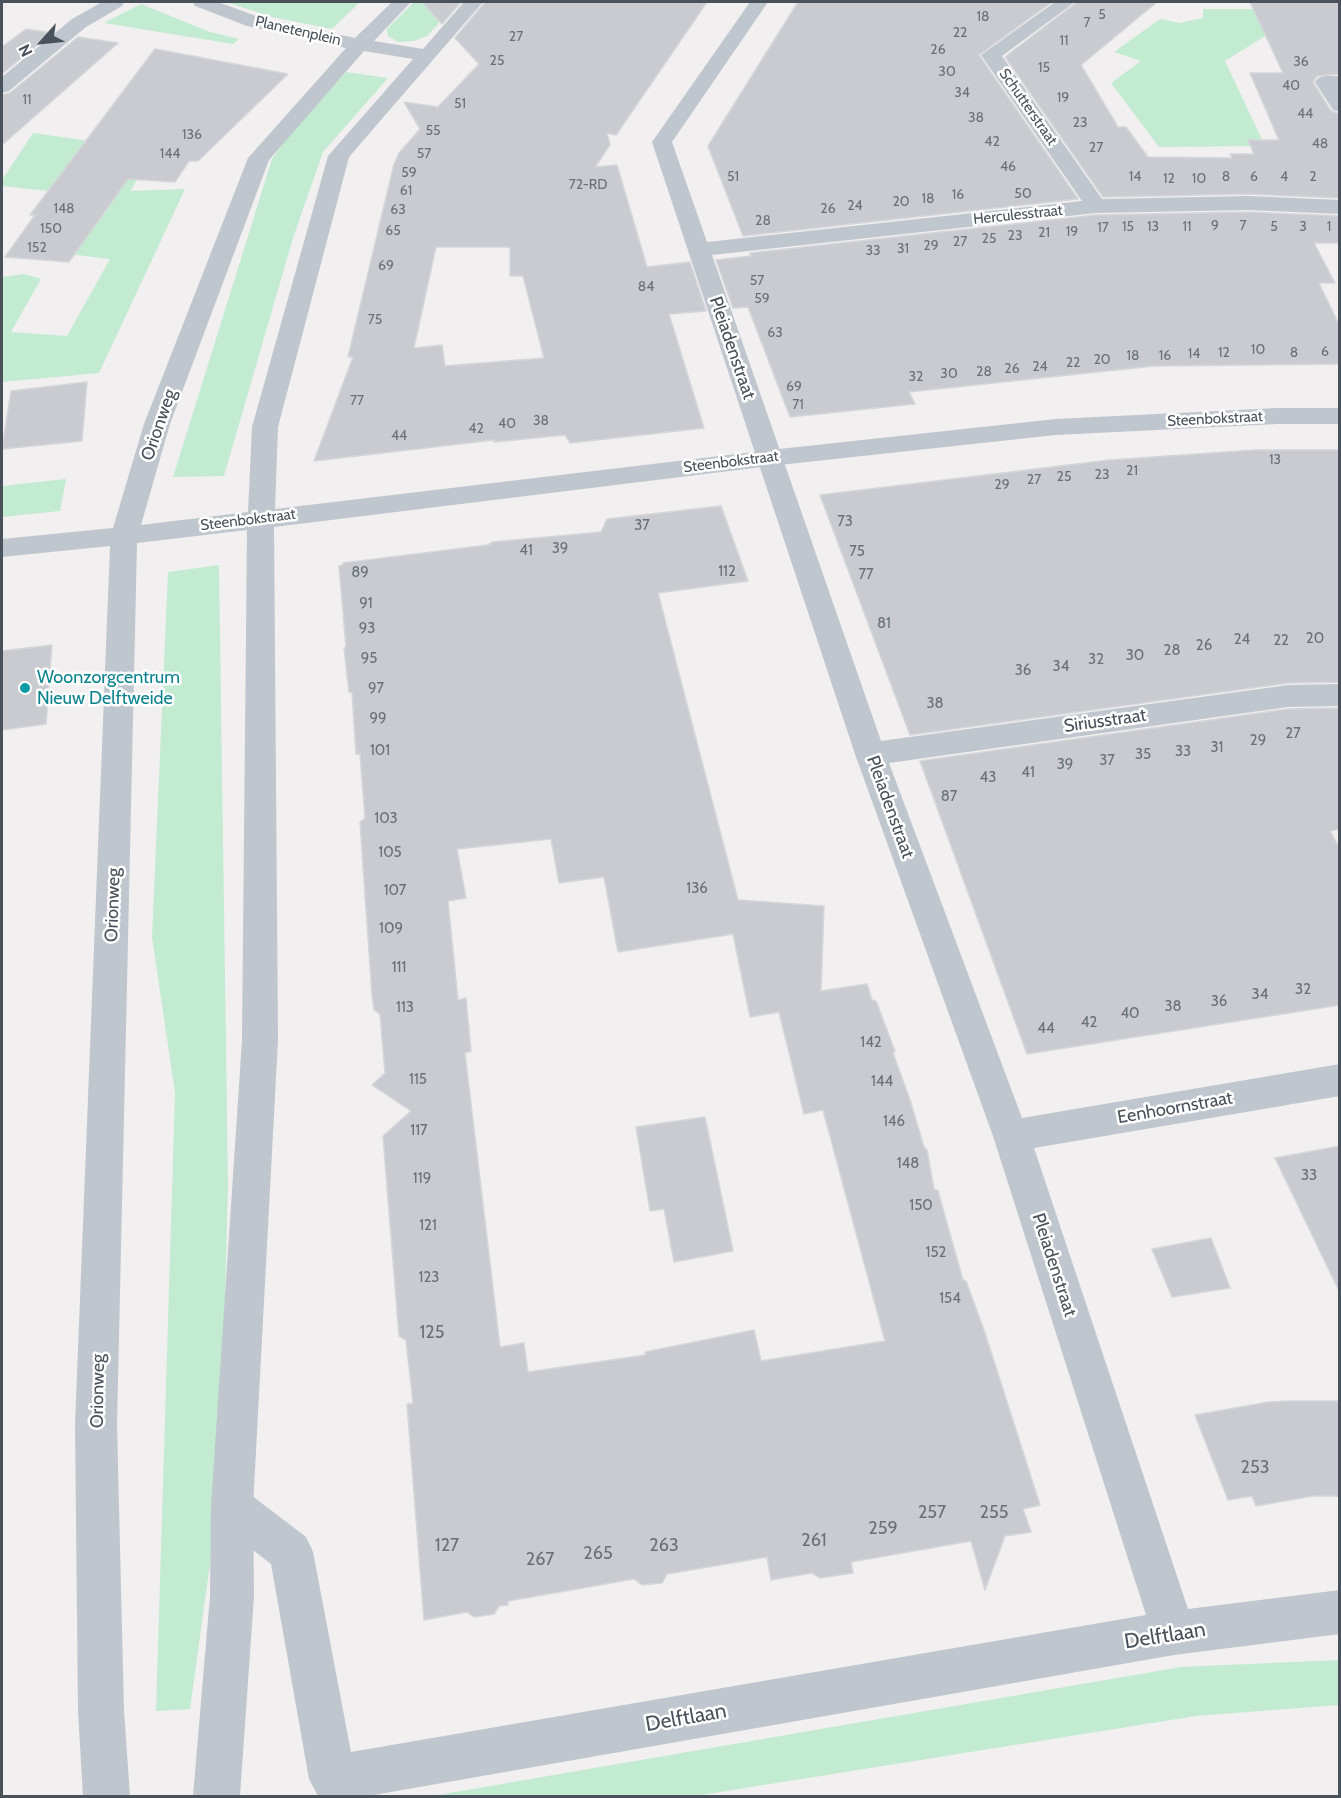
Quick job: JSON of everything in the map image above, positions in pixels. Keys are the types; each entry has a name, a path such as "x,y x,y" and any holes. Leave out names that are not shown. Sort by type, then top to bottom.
{"street":[{"path":"2,87 79,23 115,2"},
{"name":"Planetenplein","path":"202,2 254,21 360,45 416,66"},
{"name":"Planetenplein","path":"338,67 402,2"},
{"path":"217,1797 232,1596 232,1507 260,1040 261,518 265,427 339,156 474,2"},
{"name":"Pleiadenstraat","path":"759,2 662,142 870,754 1011,1136 1174,1633"},
{"name":"Schutterstraat","path":"1066,2 991,55 1096,206"},
{"name":"Orionweg","path":"106,1797 101,1711 96,1424 124,536 157,424 259,158 338,67"},
{"path":"1340,82 1325,82 1340,106"},
{"name":"Herculesstraat","path":"698,250 1096,206 1248,203 1340,207"},
{"name":"Steenbokstraat","path":"2,548 124,536 770,458 1056,428 1277,416 1340,416"},
{"name":"Siriusstraat","path":"870,754 1288,696 1340,695"},
{"name":"Eenhoornstraat","path":"1011,1136 1340,1080"},
{"name":"Delftlaan","path":"232,1507 291,1552 333,1779 1174,1633 1340,1612"}],"green space":[{"path":"226,2 360,2 332,29 272,17"},
{"path":"414,2 458,2 427,36 414,41 398,42 388,36 387,29"},
{"path":"141,4 210,32 239,39 233,44 104,23"},
{"path":"1203,9 1317,9 1328,34 1265,36 1225,61 1265,146 1159,147 1111,83 1141,61 1114,52 1160,19 1179,23 1203,18"},
{"path":"346,72 388,78 323,152 293,238 224,476 173,477 272,159 292,131"},
{"path":"163,125 131,191 185,189 99,373 2,382 2,277 24,274 41,279 11,332 67,336 110,259 60,253 96,196 2,186 2,180 33,133 105,143"},
{"path":"66,479 60,511 2,517 2,486"},
{"path":"219,565 228,1184 220,1491 190,1709 156,1711 175,1093 152,937 168,572"},
{"path":"1339,1660 1339,1705 1196,1716 695,1796 432,1796 1181,1667"}],"building":[{"path":"422,2 461,2 442,24"},
{"path":"485,2 707,2 616,135 607,133 610,145 595,167 617,165 647,267 690,262 706,311 669,314 704,428 570,443 565,435 494,442 494,440 314,461 353,357 348,357 394,164 399,153 420,129 404,102 438,107 479,64 455,38","holes":["436,247 510,247 510,276 523,276 544,358 445,366 442,345 414,348"]},
{"path":"798,2 1052,2 979,55 1078,199 743,236 708,146"},
{"path":"1077,2 1157,2 1081,65 1118,127 1126,127 1148,157 1232,158 1230,154 1254,154 1248,140 1279,140 1250,73 1283,73 1250,2 1340,2 1340,74 1317,76 1313,82 1331,111 1340,114 1340,198 1248,194 1103,197 1005,57"},
{"path":"26,29 52,33 2,74 2,47"},
{"path":"78,37 118,43 2,145 2,95 10,93"},
{"path":"155,49 288,74 198,161 189,161 175,182 128,179 69,262 5,257 35,215 30,215"},
{"path":"1248,212 1340,216 1340,243 1314,243 1335,283 1319,283 1340,327 1340,364 1154,366 909,392 915,404 790,417 748,307 733,308 716,260 751,256 750,253 1096,215"},
{"path":"87,382 82,441 2,449 11,391"},
{"path":"1255,450 1340,450 1340,682 1288,683 910,735 820,495 1110,460"},
{"path":"721,506 748,581 658,593 738,900 824,906 821,991 867,984 895,1051 893,1053 924,1147 927,1150 934,1189 938,1191 963,1280 966,1281 985,1333 1040,1505 1023,1509 1031,1532 1005,1536 985,1590 971,1541 851,1562 853,1573 820,1578 812,1573 771,1580 767,1557 667,1574 662,1583 642,1585 634,1579 508,1601 508,1605 499,1606 494,1614 474,1617 467,1612 424,1620 407,1404 413,1403 406,1340 399,1336 383,1136 411,1111 372,1085 385,1073 380,1014 374,1010 372,995 360,822 365,818 360,754 356,754 352,692 349,692 344,648 346,647 339,566 343,563 488,545 493,542 601,532 607,519","holes":["551,839 559,883 604,877 618,952 733,934 750,1017 779,1012 804,1114 823,1110 885,1341 761,1361 754,1330 645,1352 646,1355 528,1372 524,1343 500,1347 465,1053 471,1051 466,998 458,1000 448,901 466,898 457,849"]},
{"name":"Woonzorgcentrum Nieuw Delftweide","path":"52,645 46,724 2,730 2,651"},
{"path":"1340,708 1340,829 1330,831 1340,849 1340,1005 1027,1054 920,761 1288,709"},
{"path":"705,1117 733,1251 674,1262 664,1209 650,1211 636,1127"},
{"path":"1340,1146 1340,1293 1275,1158"},
{"path":"1211,1238 1230,1288 1172,1297 1152,1249"},
{"path":"1340,1401 1340,1496 1313,1496 1256,1506 1252,1496 1228,1500 1195,1415 1269,1402"}],"place":[{"name":"Woonzorgcentrum Nieuw Delftweide","path":"25,688"}]}
